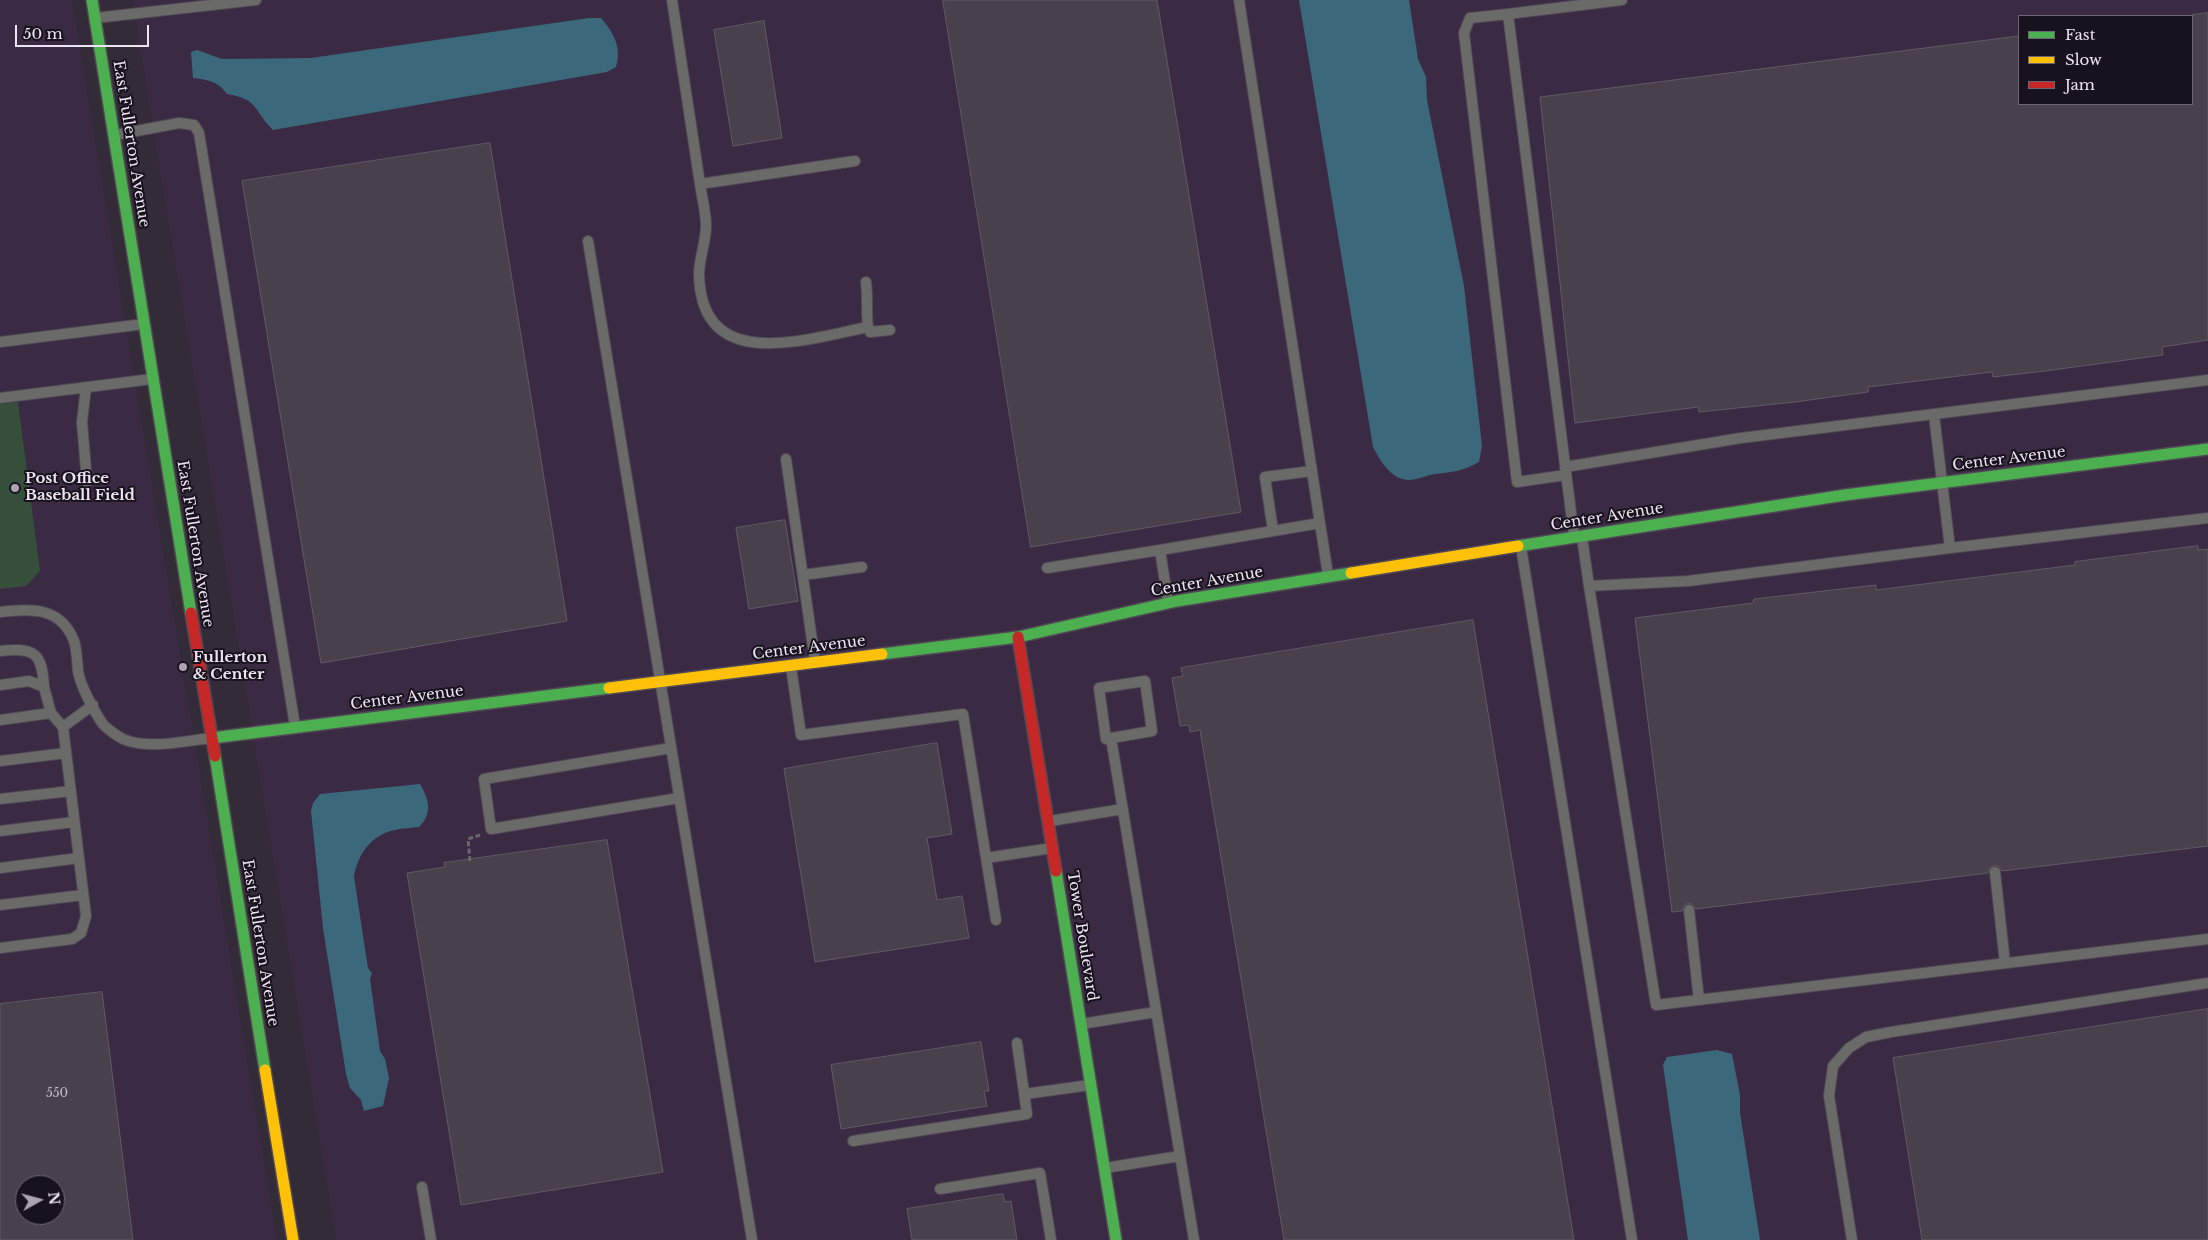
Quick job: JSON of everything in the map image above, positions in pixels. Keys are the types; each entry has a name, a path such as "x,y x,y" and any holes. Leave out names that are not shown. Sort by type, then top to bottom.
{"street":[{"name":"East Fullerton Avenue","path":"92,0 293,1240"},
{"name":"Center Avenue","path":"212,738 1018,637 1168,603 1835,496 2208,449"},
{"name":"Tower Boulevard","path":"1018,637 1116,1240"}],"lane":[{"path":"95,18 256,0"},
{"path":"672,0 706,226 699,277 708,312 712,320 724,333 739,340 764,343 810,338 868,327"},
{"path":"1239,0 1329,577"},
{"path":"1622,0 1470,18 1464,33 1517,482 1741,438 2208,380"},
{"path":"1508,14 1566,471 1589,586 1656,1005 2208,938"},
{"path":"114,136 179,123 194,125 199,133 296,728"},
{"path":"700,184 855,161"},
{"path":"588,241 752,1240"},
{"path":"866,282 868,299 866,308 870,332 890,330"},
{"path":"0,342 145,324"},
{"path":"0,398 153,378"},
{"path":"86,387 82,422 87,482"},
{"path":"1934,415 1950,548"},
{"path":"786,459 815,662"},
{"path":"1273,531 1266,477 1312,471"},
{"path":"1589,586 1688,580 2208,518"},
{"path":"1048,568 1320,523"},
{"path":"1521,546 1632,1240"},
{"path":"1160,550 1168,603"},
{"path":"802,575 862,567"},
{"path":"0,612 17,610 44,611 65,623 75,642 79,674 103,725 123,739 151,744 212,738"},
{"path":"0,651 28,651 38,658 42,666 44,688 51,713 63,727 86,916 81,933 72,939 0,948"},
{"path":"790,666 801,735 962,714 996,920"},
{"path":"0,685 29,681 44,688"},
{"path":"1145,681 1152,731 1111,738 1106,739 1099,688 1145,681"},
{"path":"63,727 93,705"},
{"path":"0,720 51,713"},
{"path":"1111,738 1194,1240"},
{"path":"671,748 484,779 492,829 679,798"},
{"path":"0,761 66,753"},
{"path":"0,799 71,791"},
{"path":"1048,822 1123,809"},
{"path":"0,831 74,822"},
{"path":"986,858 1053,848"},
{"path":"0,868 79,858"},
{"path":"1995,872 2005,963"},
{"path":"0,905 84,895"},
{"path":"1689,910 1699,1000"},
{"path":"1852,1240 1829,1096 1833,1066 1849,1048 1866,1037 1891,1032 2208,984"},
{"path":"1081,1024 1156,1012"},
{"path":"853,1141 1027,1114 1017,1043"},
{"path":"1025,1094 1091,1085"},
{"path":"1105,1168 1180,1156"},
{"path":"940,1189 1040,1173 1051,1240"},
{"path":"422,1187 431,1240"}],"path":[{"path":"470,861 468,839 492,829"}],"shaded area":[{"path":"0,0 72,0 277,1240 0,1240"},
{"path":"132,0 2208,0 2208,1240 336,1240"}],"green space":[{"name":"Post Office Baseball Field","path":"18,402 40,571 26,586 0,589 0,404"}],"water":[{"path":"1299,0 1409,0 1418,59 1426,77 1427,100 1464,286 1482,446 1479,462 1463,469 1412,480 1403,479 1397,477 1387,468 1373,447"},
{"path":"589,18 601,18 610,29 616,41 618,60 616,67 607,72 273,130 250,102 227,94 220,86 212,82 193,78 191,52 197,50 222,59 311,58"},
{"path":"420,784 426,796 428,806 423,822 419,827 387,832 379,836 362,854 354,877 368,968 372,973 370,979 380,1051 385,1059 389,1078 383,1106 364,1111 361,1100 350,1088 346,1074 323,928 311,811 313,803 320,794"},
{"path":"1717,1050 1732,1054 1740,1095 1740,1113 1760,1240 1688,1240 1663,1065 1667,1057"}],"building":[{"path":"943,0 1157,0 1241,512 1031,547"},
{"path":"2208,13 2208,340 2162,347 2163,355 2045,371 1993,377 1992,372 1868,387 1868,392 1795,402 1699,412 1698,407 1575,423 1540,97 2018,36 2018,105 2193,105 2192,15"},
{"path":"764,21 782,138 733,146 714,30"},
{"path":"490,143 567,621 321,663 242,181"},
{"path":"785,520 798,601 749,609 736,528"},
{"path":"2198,546 2198,550 2208,549 2208,846 2002,871 1998,866 1994,865 1989,869 1988,873 1696,909 1692,904 1688,903 1683,907 1682,911 1672,912 1635,618 1753,603 1754,599 1876,585 1876,590 2075,565 2075,562"},
{"path":"1473,620 1574,1240 1284,1240 1200,730 1190,732 1189,725 1180,726 1172,678 1183,676 1181,668"},
{"path":"937,743 952,834 927,838 937,900 962,896 969,938 815,962 784,769"},
{"path":"607,840 663,1172 461,1205 407,873 445,867 444,863"},
{"path":"102,992 133,1240 0,1240 0,1004"},
{"path":"2208,1009 2208,1240 1922,1240 1893,1058"},
{"path":"981,1042 989,1091 984,1091 987,1106 841,1129 831,1065"},
{"path":"1003,1194 1005,1202 1011,1201 1017,1240 912,1240 907,1209"}],"traffic: fast":[{"path":"92,0 191,613"},
{"path":"1518,546 1845,495 2208,449"},
{"path":"882,654 1018,637 1177,601 1351,573"},
{"path":"212,738 609,688"},
{"path":"215,756 265,1070"},
{"path":"1056,871 1116,1240"}],"traffic: slow":[{"path":"1351,573 1518,546"},
{"path":"609,688 882,654"},
{"path":"265,1070 293,1240"}],"traffic: jam":[{"path":"191,613 215,756"},
{"path":"1018,637 1056,871"}],"place":[{"name":"Post Office Baseball Field","path":"15,488"},
{"name":"Fullerton & Center","path":"183,667"}]}
